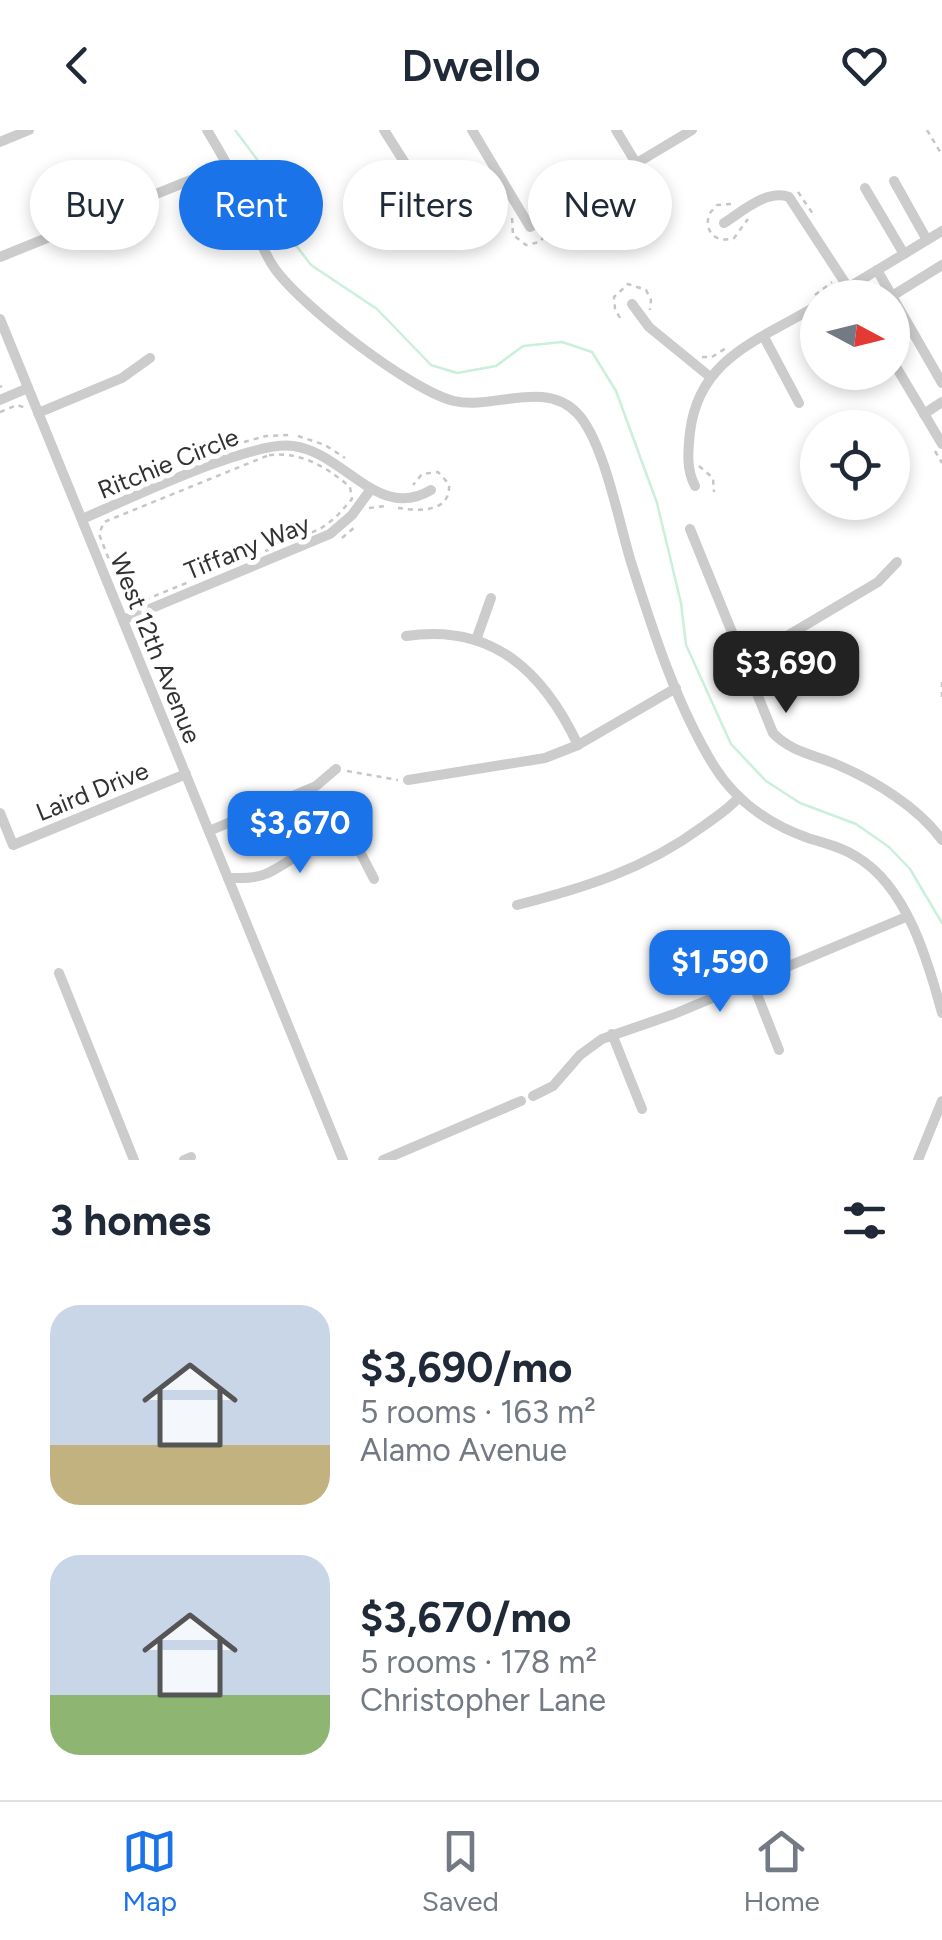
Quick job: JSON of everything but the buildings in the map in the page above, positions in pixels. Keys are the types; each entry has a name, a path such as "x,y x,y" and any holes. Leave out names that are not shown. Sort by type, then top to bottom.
{"street":[{"path":"0,142 29,130"},
{"path":"207,130 225,160"},
{"path":"384,130 403,160"},
{"path":"472,130 528,224"},
{"path":"616,130 634,160"},
{"path":"641,160 692,130"},
{"path":"894,181 927,240"},
{"path":"0,258 179,185"},
{"path":"865,188 904,254"},
{"path":"724,223 772,195 790,198 844,280"},
{"path":"866,280 942,231"},
{"path":"265,250 279,274 308,304 426,390 444,398 476,403 542,396 565,404 578,414 598,450 636,576 676,688 704,748 738,798 784,828 864,861 888,886 937,978 942,1013"},
{"path":"910,285 942,265"},
{"path":"877,270 883,280"},
{"path":"632,304 649,327 709,376"},
{"path":"695,486 688,468 690,430 695,404 709,376 729,358 800,311"},
{"name":"West 12th Avenue","path":"0,319 28,388 32,412 82,519 343,1160"},
{"path":"910,327 942,383"},
{"path":"764,337 799,403"},
{"path":"32,412 122,378 150,358"},
{"path":"0,400 28,388"},
{"path":"910,390 942,444"},
{"path":"924,414 942,402"},
{"name":"Ritchie Circle","path":"82,519 239,455 272,446 301,447 321,454 371,489 401,499 416,498 432,490"},
{"name":"Tiffany Way","path":"123,620 330,534 352,516 371,489"},
{"path":"690,529 767,722 777,738 791,748 865,778 923,820 942,840"},
{"path":"745,661 878,582 897,562"},
{"path":"476,640 491,598"},
{"path":"406,636 444,633 476,640 506,654 554,700 578,744"},
{"path":"408,780 534,761 578,744 676,688"},
{"path":"209,831 316,786 336,769"},
{"name":"Laird Drive","path":"0,813 13,845 186,774"},
{"path":"516,905 592,884 642,864 685,839 738,798"},
{"path":"228,878 261,876 312,847 344,840 356,844 374,879"},
{"path":"533,1096 553,1086 587,1049 612,1034 674,1014 906,917"},
{"path":"59,972 134,1160"},
{"path":"751,979 778,1050"},
{"path":"612,1034 642,1109"},
{"path":"382,1160 520,1101"},
{"path":"918,1160 942,1101"}],"path":[{"path":"927,130 942,155"},
{"path":"794,189 821,227"},
{"path":"737,204 721,204 711,210 707,223 714,236 723,240 734,238 751,217"},
{"path":"512,213 513,234 528,245"},
{"path":"829,275 830,280"},
{"path":"620,318 614,310 614,297 620,288 631,284 648,293 652,318"},
{"path":"698,355 709,358 729,346"},
{"path":"0,412 17,405 32,412"},
{"path":"242,444 266,436 293,436 317,442 346,458"},
{"path":"269,455 308,459 350,486 352,499 326,526 137,603 124,598 99,534 104,522 269,455"},
{"path":"696,459 712,478 714,492"},
{"path":"364,516 369,508 382,505 413,510 438,506 447,500 450,488 445,476 430,471 418,476 408,488"},
{"path":"334,543 360,521"},
{"path":"141,638 145,622"},
{"path":"942,682 942,698"},
{"path":"336,769 387,780 408,780"}],"waterway":[{"path":"235,130 277,186 282,227 311,265 377,309 431,365 457,373 496,366 523,346 562,342 592,352 616,391 657,503 681,603 686,645 731,744 766,781 800,803 856,824 889,847 910,869 942,923"}]}
